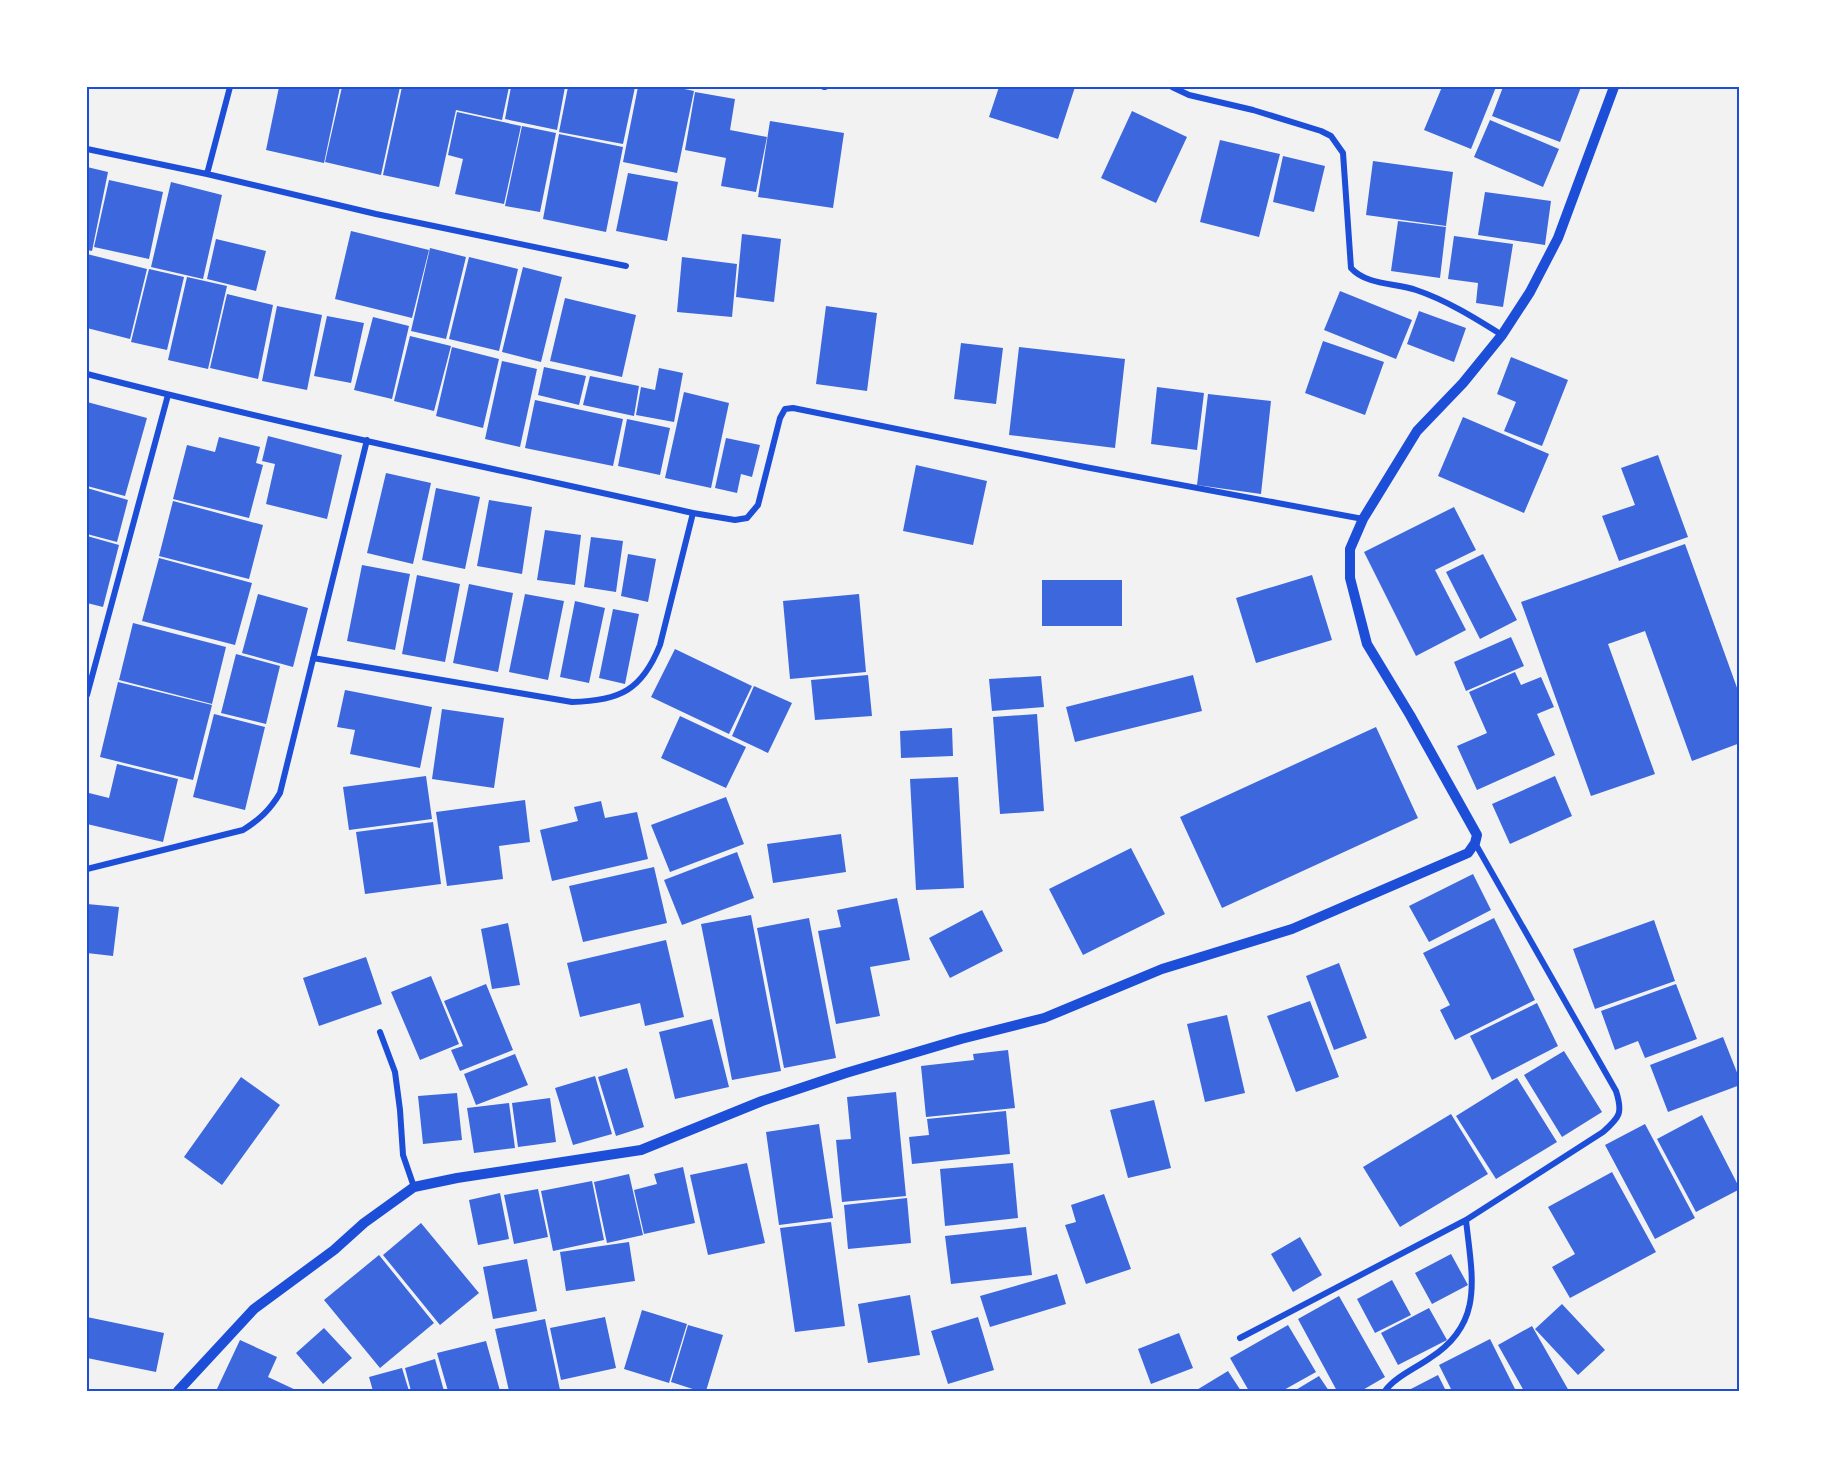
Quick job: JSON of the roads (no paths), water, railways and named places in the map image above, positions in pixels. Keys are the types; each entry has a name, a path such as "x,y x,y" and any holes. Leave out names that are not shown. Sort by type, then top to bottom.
{"street":[{"path":"207,174 230,87"},
{"path":"1172,87 1189,94 1321,131 1331,136 1343,153 1349,265 1353,271 1363,278 1416,290 1461,310 1502,335"},
{"path":"178,1391 254,1309 414,1187 468,1176 641,1150 762,1101 961,1039 1044,1018 1162,969 1292,929 1468,853 1477,835 1472,824 1367,644 1350,578 1350,549 1364,519 1418,431 1463,383 1502,335 1530,292 1558,238 1614,87"},
{"path":"87,149 626,266"},
{"path":"87,374 168,395 367,440 693,513 735,520 747,518 753,514 758,505 780,418 785,409 793,408 1364,519"},
{"path":"87,695 168,395"},
{"path":"87,870 243,830 258,821 270,809 280,793 367,440"},
{"path":"313,658 572,702 596,702 617,696 642,679 652,665 660,645 693,513"},
{"path":"1240,1338 1466,1220 1603,1132 1619,1116 1620,1105 1616,1091 1475,843"},
{"path":"380,1032 394,1072 400,1110 403,1155 414,1187"},
{"path":"1385,1391 1393,1382 1446,1348 1468,1317 1471,1300 1471,1271 1466,1220"}]}
